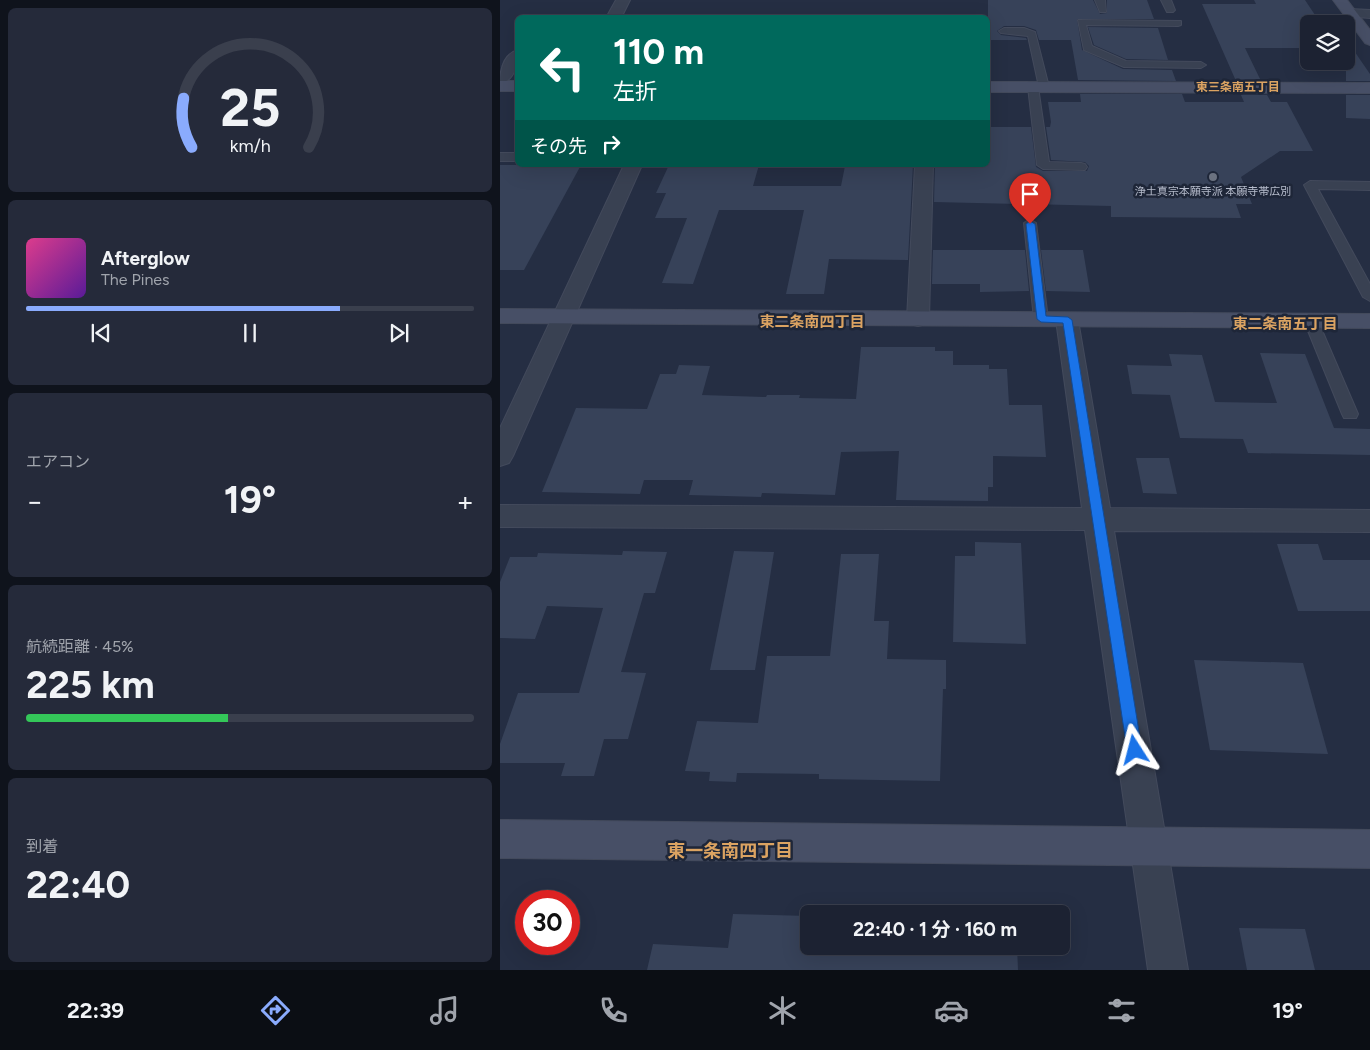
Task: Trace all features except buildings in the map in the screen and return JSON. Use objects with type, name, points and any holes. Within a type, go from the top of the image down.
[{"type":"street","points":[[615,15],[623,0]]},
{"type":"street","points":[[1340,0],[1370,40]]},
{"type":"street","points":[[1350,14],[1370,14]]},
{"type":"street","points":[[500,78],[515,59]]},
{"type":"street","points":[[990,87],[1038,87],[1159,76],[1370,88]]},
{"type":"street","points":[[500,86],[515,86]]},
{"type":"street","points":[[500,456],[632,167]]},
{"type":"street","points":[[918,319],[924,167]]},
{"type":"street","points":[[500,316],[1370,321]]},
{"type":"street","points":[[1054,320],[1100,519],[1168,970]]},
{"type":"street","points":[[500,516],[1370,521]]},
{"type":"street","points":[[500,839],[1370,849]]},
{"type":"lane","points":[[1100,0],[1103,10]]},
{"type":"lane","points":[[1166,0],[1170,10]]},
{"type":"lane","points":[[1178,23],[1081,22],[1087,48],[1124,64],[1159,76],[1201,65]]},
{"type":"lane","points":[[1004,31],[1024,31],[1032,34],[1038,87],[1043,165],[1081,167]]},
{"type":"lane","points":[[500,157],[515,157]]},
{"type":"lane","points":[[1370,186],[1310,186],[1370,298]]},
{"type":"lane","points":[[1030,224],[1054,320]]},
{"type":"lane","points":[[1311,321],[1350,414]]},
{"type":"place","name":"浄土真宗本願寺派 本願寺帯広別","points":[[1213,177]]},
{"type":"district","name":"東三条南五丁目","points":[[1238,87]]},
{"type":"district","name":"東二条南四丁目","points":[[812,322]]},
{"type":"district","name":"東二条南五丁目","points":[[1285,324]]},
{"type":"district","name":"東一条南四丁目","points":[[730,851]]},
{"type":"route","points":[[1030,224],[1041,319],[1068,320],[1135,750]]}]
